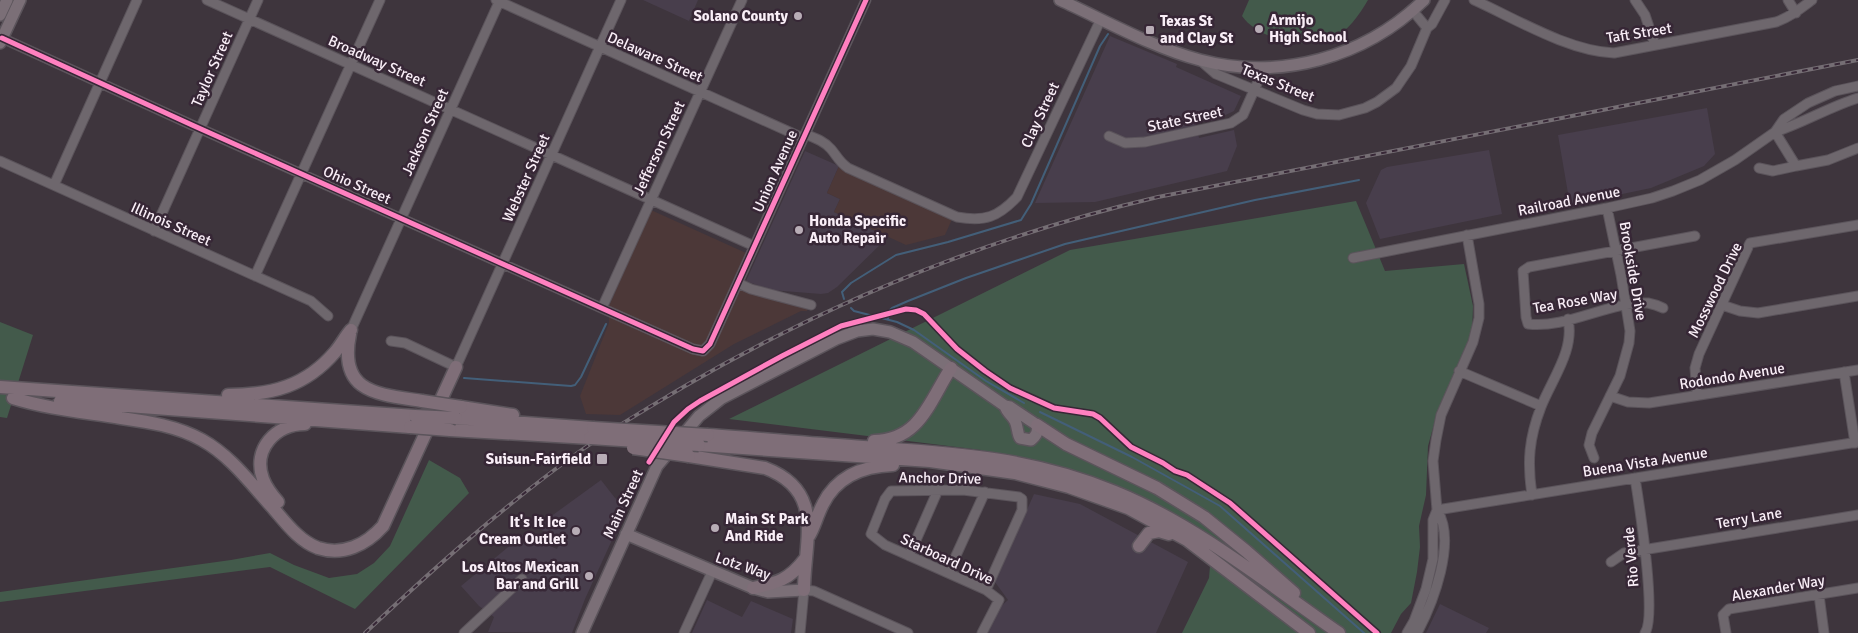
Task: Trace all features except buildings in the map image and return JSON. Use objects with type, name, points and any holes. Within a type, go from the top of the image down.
[{"type":"highway","points":[[98,393],[124,390],[219,395],[264,394],[291,385],[314,372],[336,350],[351,330]]},
{"type":"highway","points":[[351,330],[346,353],[348,363],[357,381],[376,393],[422,401],[455,418],[547,436],[591,433],[708,435],[830,443],[986,456],[1056,471],[1091,482],[1143,504],[1168,518],[1202,538],[1339,633]]},
{"type":"highway","points":[[6,397],[37,405],[155,423],[186,432],[210,445],[229,460],[290,528],[309,544],[330,550],[352,549],[377,533],[389,516],[456,367]]},
{"type":"highway","points":[[830,443],[882,441],[902,436],[919,421],[951,368]]},
{"type":"highway","points":[[0,387],[98,393],[412,421]]},
{"type":"highway","points":[[6,397],[310,418],[338,422]]},
{"type":"highway","points":[[358,545],[331,545],[313,539],[295,524],[268,490],[262,478],[261,454],[266,443],[274,434],[285,427],[297,424],[338,422],[412,421],[455,418],[558,423],[591,433],[699,445],[930,461],[988,468],[1043,479],[1128,508],[1153,520],[1187,540],[1309,633]]},
{"type":"highway","points":[[1037,425],[1066,444],[1157,488],[1204,518],[1260,562],[1306,603],[1324,623]]},
{"type":"highway","points":[[591,433],[612,444],[765,468],[785,478],[798,490],[806,505],[808,515],[804,590]]},
{"type":"highway","points":[[808,538],[815,527],[823,503],[830,493],[845,478],[856,471],[878,466],[950,464]]},
{"type":"highway","points":[[1116,504],[1140,524],[1143,533],[1139,546],[1146,535],[1154,531],[1187,540]]},
{"type":"highway","points":[[752,588],[782,581],[793,573],[805,559]]},
{"type":"main road","name":"Texas Street","points":[[1060,0],[1176,52],[1200,60],[1264,68],[1285,67],[1318,61],[1350,50],[1384,32],[1413,11],[1424,0]]},
{"type":"main road","points":[[0,15],[11,2]]},
{"type":"main road","points":[[1,41],[11,2]]},
{"type":"main road","name":"Main Street","points":[[582,633],[657,466],[699,416],[722,398],[815,349],[852,332],[881,330],[913,342],[1005,406],[1010,407],[1037,425],[1036,436],[1031,440],[1020,438],[1017,434],[1017,424],[1006,411],[1005,406]]},
{"type":"main road","name":"Lotz Way","points":[[626,534],[752,588],[768,592],[804,590]]},
{"type":"street","points":[[54,185],[137,0]]},
{"type":"street","name":"Broadway Street","points":[[207,0],[754,246]]},
{"type":"street","name":"Taylor Street","points":[[154,231],[258,0]]},
{"type":"street","points":[[255,276],[380,0]]},
{"type":"street","name":"Delaware Street","points":[[499,0],[700,92],[804,136],[822,141],[829,146],[841,164],[957,217],[974,220],[995,216]]},
{"type":"street","name":"Jackson Street","points":[[351,330],[499,0]]},
{"type":"street","name":"Webster Street","points":[[456,367],[621,0]]},
{"type":"street","name":"Jefferson Street","points":[[602,308],[742,0]]},
{"type":"street","name":"Union Avenue","points":[[702,351],[710,344],[866,0]]},
{"type":"street","name":"Texas Street","points":[[1200,60],[1216,74],[1317,114],[1346,113],[1365,108],[1390,94],[1405,76],[1427,28],[1432,24],[1445,0]]},
{"type":"street","name":"Taft Street","points":[[1474,0],[1583,49],[1614,53],[1776,22],[1796,13],[1812,0]]},
{"type":"street","points":[[1635,0],[1645,15],[1655,45]]},
{"type":"street","points":[[1788,0],[1796,13]]},
{"type":"street","points":[[1413,11],[1427,28]]},
{"type":"street","name":"Clay Street","points":[[995,216],[1017,197],[1101,19]]},
{"type":"street","name":"Ohio Street","points":[[1,41],[100,83],[693,349],[702,351]]},
{"type":"street","name":"State Street","points":[[1110,136],[1125,143],[1145,142],[1231,124],[1243,115],[1264,68]]},
{"type":"street","name":"Railroad Avenue","points":[[1353,258],[1652,198],[1700,180],[1735,160],[1774,132],[1784,119],[1808,103],[1836,91],[1858,86]]},
{"type":"street","name":"Railroad Avenue","points":[[1774,132],[1791,127],[1831,107],[1858,98]]},
{"type":"street","points":[[1774,132],[1796,166]]},
{"type":"street","points":[[1759,168],[1773,171],[1828,160],[1858,148]]},
{"type":"street","name":"Illinois Street","points":[[0,161],[311,301],[328,316]]},
{"type":"street","name":"Brookside Drive","points":[[1594,458],[1589,445],[1590,439],[1620,376],[1629,343],[1630,330],[1607,208]]},
{"type":"street","name":"Mosswood Drive","points":[[1697,394],[1695,368],[1699,354],[1750,243],[1858,225]]},
{"type":"street","points":[[1407,633],[1414,621],[1426,590],[1433,559],[1433,520],[1437,510],[1433,461],[1441,415],[1472,342],[1479,318],[1480,304],[1467,235]]},
{"type":"street","points":[[1616,252],[1695,236]]},
{"type":"street","name":"Tea Rose Way","points":[[1616,252],[1529,267],[1523,271],[1528,324],[1536,325],[1649,303],[1663,308]]},
{"type":"street","points":[[738,283],[751,289],[810,305]]},
{"type":"street","points":[[1722,305],[1740,311],[1758,313],[1858,296]]},
{"type":"street","points":[[1532,495],[1528,456],[1530,442],[1541,406],[1567,348],[1570,335],[1568,319]]},
{"type":"street","points":[[391,341],[405,343],[456,367]]},
{"type":"street","name":"Rodondo Avenue","points":[[1610,396],[1628,402],[1649,403],[1858,370]]},
{"type":"street","points":[[1459,371],[1541,406]]},
{"type":"street","points":[[1844,372],[1856,442]]},
{"type":"street","name":"Buena Vista Avenue","points":[[1437,510],[1856,442]]},
{"type":"street","name":"Rio Verde","points":[[1635,478],[1646,550],[1649,616],[1648,630],[1645,633]]},
{"type":"street","points":[[909,556],[938,490]]},
{"type":"street","name":"Anchor Drive","points":[[883,544],[873,537],[871,531],[885,498],[891,492],[938,490],[985,492],[1019,497],[1022,499],[1022,510],[986,590]]},
{"type":"street","points":[[948,573],[985,492]]},
{"type":"street","points":[[1417,633],[1438,586],[1444,550],[1443,519],[1437,510]]},
{"type":"street","name":"Terry Lane","points":[[1611,562],[1624,553],[1858,515]]},
{"type":"street","name":"Starboard Drive","points":[[883,544],[986,590],[999,600],[982,633]]},
{"type":"street","points":[[684,633],[712,572]]},
{"type":"street","points":[[470,631],[522,579]]},
{"type":"street","name":"Alexander Way","points":[[1726,633],[1723,615],[1729,609],[1858,588]]},
{"type":"street","points":[[800,633],[804,590]]},
{"type":"street","name":"Lotz Way","points":[[804,590],[814,591],[908,633]]},
{"type":"street","points":[[1426,590],[1425,606],[1429,608]]},
{"type":"street","points":[[1819,595],[1824,633]]},
{"type":"shaded area","points":[[643,0],[698,0],[689,21]]},
{"type":"shaded area","points":[[1110,36],[1177,64],[1176,67],[1241,96],[1234,111],[1215,120],[1196,123],[1199,138],[1234,130],[1237,146],[1227,171],[1095,202],[1035,203]]},
{"type":"shaded area","points":[[1707,108],[1715,154],[1704,166],[1651,188],[1570,205],[1558,135]]},
{"type":"shaded area","points":[[1489,150],[1502,214],[1380,239],[1366,203],[1381,170],[1387,167]]},
{"type":"shaded area","points":[[805,151],[839,166],[827,193],[840,199],[834,212],[888,237],[837,287],[828,293],[821,294],[771,290],[746,281]]},
{"type":"shaded area","points":[[839,166],[953,217],[945,235],[906,245],[834,212],[840,199],[827,193]]},
{"type":"shaded area","points":[[651,210],[746,253],[731,284],[752,291],[809,304],[807,311],[801,311],[734,344],[620,415],[586,414],[580,396],[609,323],[609,306]]},
{"type":"shaded area","points":[[601,480],[615,498],[628,505],[585,599],[572,633],[488,632],[494,617],[479,606],[461,586],[524,534],[557,549],[561,539],[541,530],[538,526]]},
{"type":"shaded area","points":[[1034,494],[1080,504],[1188,562],[1156,633],[988,633],[998,609],[1008,600],[995,582]]},
{"type":"shaded area","points":[[707,600],[742,617],[751,601],[793,619],[791,633],[692,633]]},
{"type":"shaded area","points":[[1440,604],[1489,628],[1486,633],[1426,633]]},
{"type":"green space","points":[[1249,0],[1368,0],[1348,28],[1337,36],[1320,42],[1296,43],[1270,36],[1249,24],[1242,16]]},
{"type":"green space","points":[[1356,201],[1385,271],[1464,264],[1473,306],[1472,336],[1436,417],[1428,446],[1426,495],[1419,526],[1420,547],[1411,603],[1401,614],[1391,633],[1182,633],[1209,578],[1212,542],[981,450],[729,419],[1070,250]]},
{"type":"green space","points":[[0,322],[33,335],[7,418],[0,417]]},
{"type":"green space","points":[[429,460],[460,478],[469,493],[355,609],[270,567],[0,602],[0,592],[270,553],[294,565],[329,578],[357,574],[374,563],[390,546]]},
{"type":"waterway","points":[[844,299],[842,292],[851,283],[896,255],[948,242],[1021,220],[1031,204],[1100,46],[1108,34]]},
{"type":"waterway","points":[[888,319],[889,311],[892,308],[908,301],[966,278],[1065,244],[1255,200],[1359,180]]},
{"type":"waterway","points":[[851,308],[854,311],[897,322],[914,330],[986,381],[1024,403]]},
{"type":"waterway","points":[[464,378],[575,385],[581,377],[606,324]]},
{"type":"waterway","points":[[1040,412],[1132,457],[1220,506],[1364,633]]},
{"type":"railway","points":[[365,633],[441,563],[521,496],[576,454],[630,419],[685,386],[798,326],[856,299],[974,251],[1096,213],[1158,197],[1858,60]]},
{"type":"cycle path","points":[[2,38],[693,349],[703,351],[710,344],[866,0]]},
{"type":"cycle path","points":[[649,462],[674,422],[700,401],[841,326],[906,309],[916,310],[924,314],[957,349],[1010,388],[1054,408],[1093,414],[1100,418],[1131,447],[1175,471],[1187,475],[1230,503],[1377,633]]},
{"type":"place","name":"Solano County","points":[[798,16]]},
{"type":"place","name":"Armijo High School","points":[[1259,29]]},
{"type":"place","name":"Texas St and Clay St","points":[[1150,30]]},
{"type":"place","name":"Honda Specific Auto Repair","points":[[799,230]]},
{"type":"place","name":"Suisun-Fairfield","points":[[602,459]]},
{"type":"place","name":"Main St Park And Ride","points":[[715,528]]},
{"type":"place","name":"It's It Ice Cream Outlet","points":[[576,531]]},
{"type":"place","name":"Los Altos Mexican Bar and Grill","points":[[589,576]]}]
